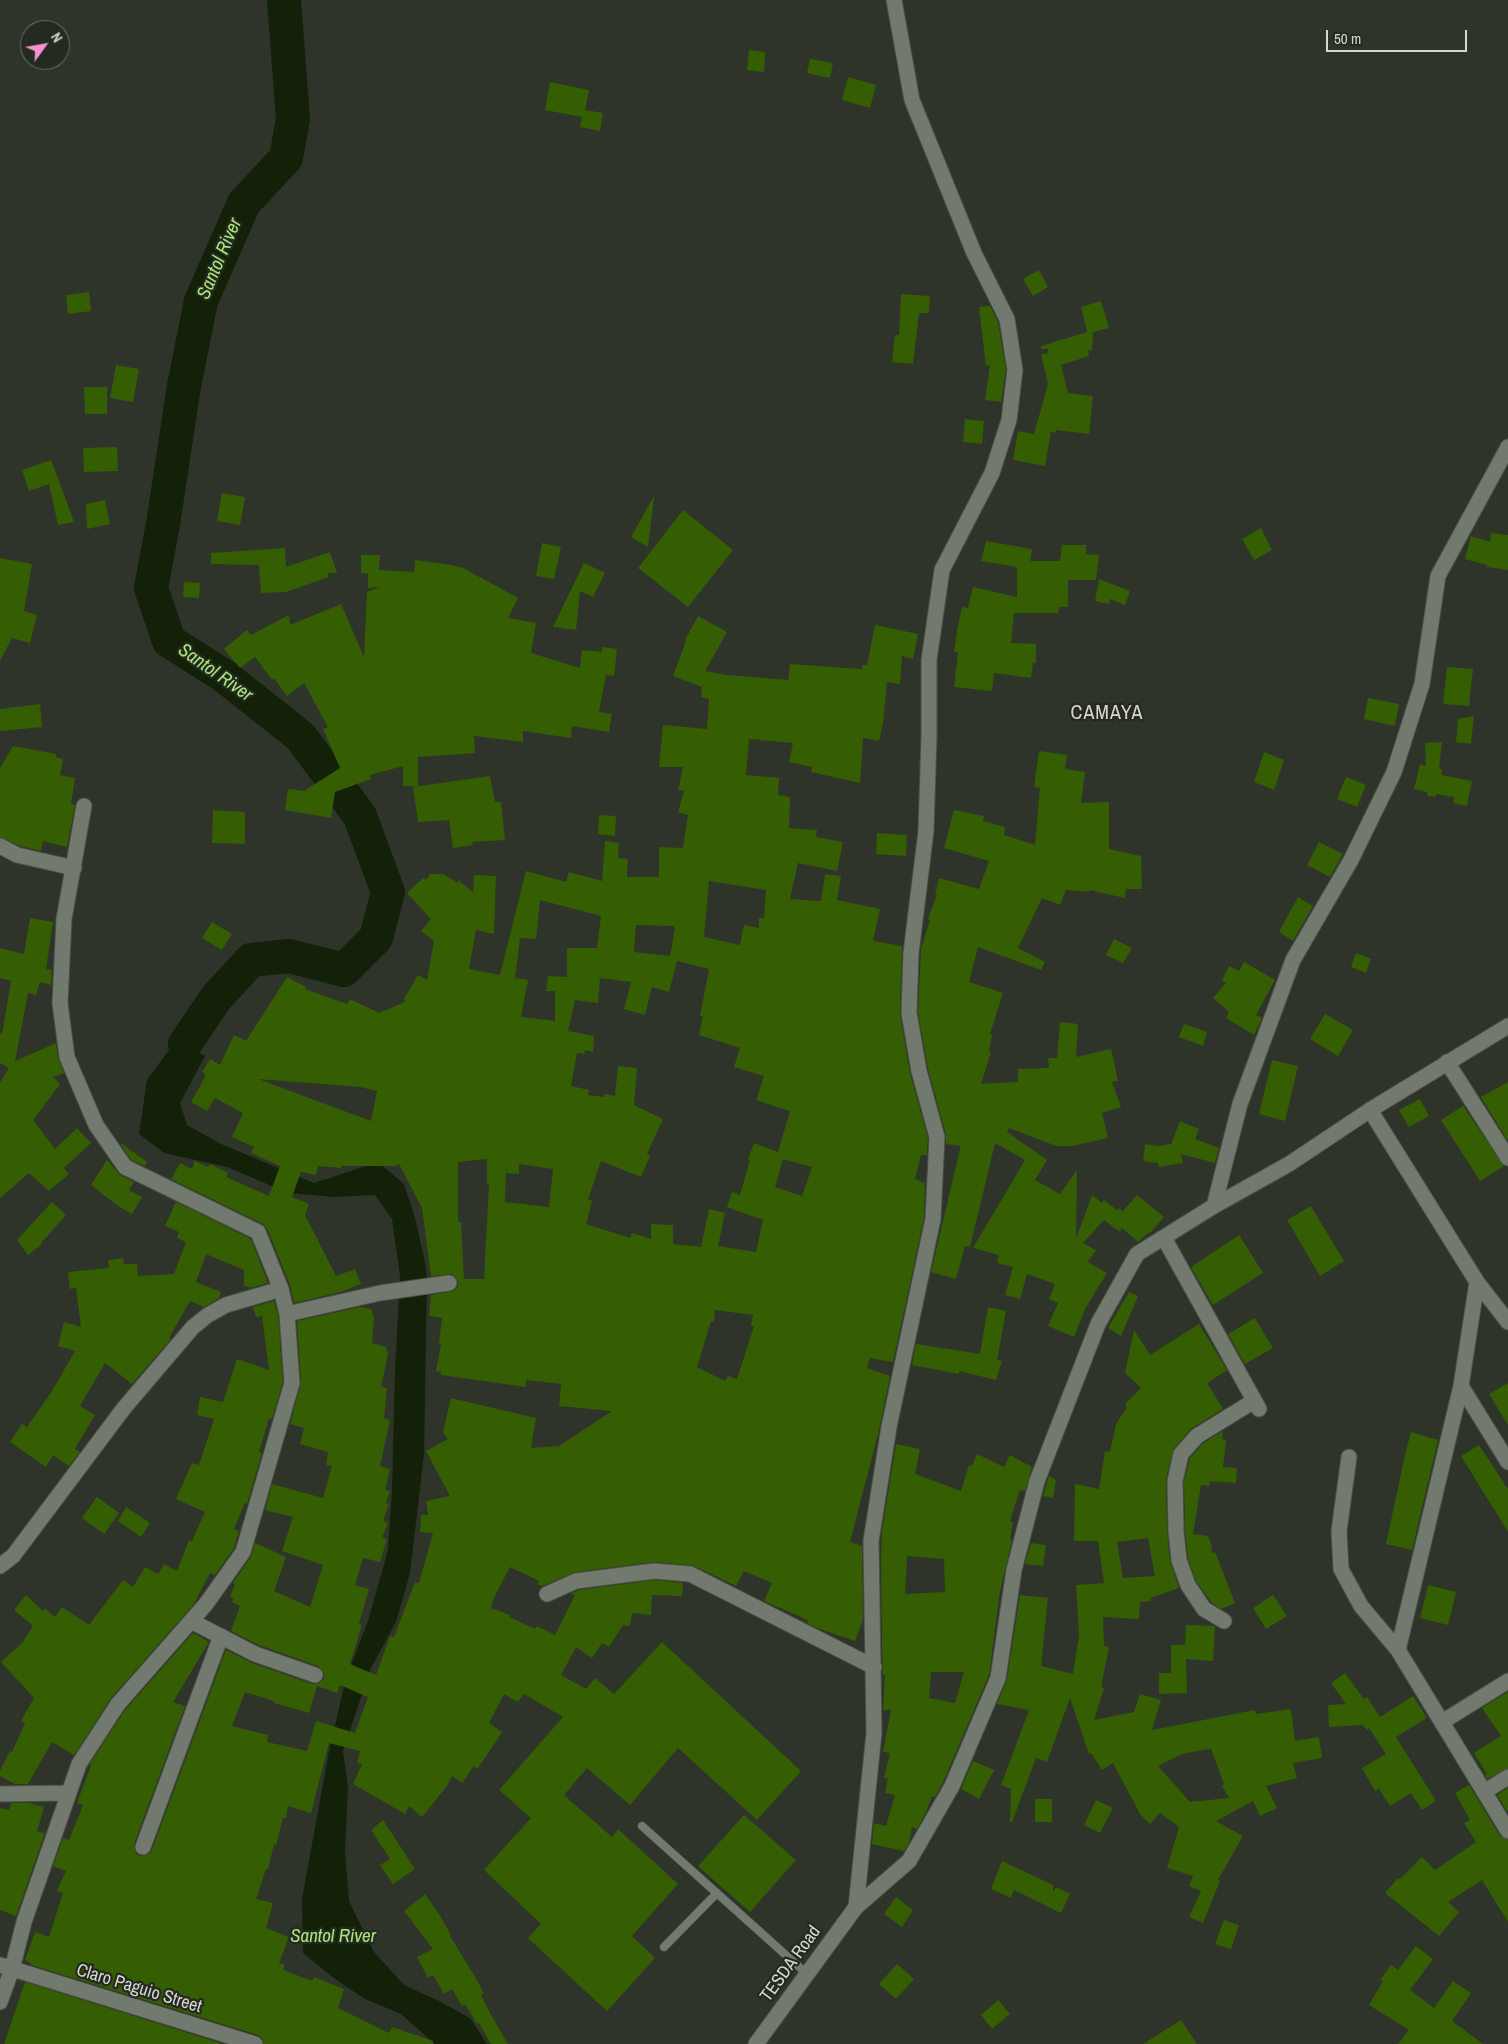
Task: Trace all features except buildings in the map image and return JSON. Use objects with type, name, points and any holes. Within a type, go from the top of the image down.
[{"type":"street","points":[[856,1907],[874,1732],[871,1541],[890,1427],[933,1220],[937,1137],[919,1071],[909,1013],[911,954],[926,831],[929,660],[942,570],[992,474],[1009,420],[1015,370],[1007,319],[974,253],[912,100],[894,0]]},
{"type":"street","points":[[1214,1206],[1240,1104],[1293,960],[1351,860],[1394,772],[1422,684],[1438,576],[1508,446]]},
{"type":"street","points":[[0,2002],[6,1967],[24,1922],[79,1764],[118,1704],[206,1604],[243,1552],[292,1383],[287,1314],[281,1289],[258,1232],[125,1167],[96,1125],[67,1057],[60,1003],[64,919],[84,806]]},
{"type":"street","points":[[0,846],[16,855],[74,868]]},
{"type":"street","name":"TESDA Road","points":[[756,2044],[856,1907],[909,1861],[952,1786],[998,1678],[1014,1570],[1037,1481],[1098,1324],[1137,1254],[1214,1206],[1289,1164],[1370,1110],[1508,1026]]},
{"type":"street","points":[[1447,1062],[1508,1158]]},
{"type":"street","points":[[1370,1110],[1477,1282],[1508,1322]]},
{"type":"street","points":[[1164,1238],[1256,1405],[1197,1436],[1181,1454],[1176,1481],[1176,1531],[1179,1560],[1188,1585],[1204,1609],[1224,1621]]},
{"type":"street","points":[[1398,1650],[1461,1386],[1477,1282]]},
{"type":"street","points":[[287,1314],[380,1292],[442,1284]]},
{"type":"street","points":[[0,1566],[13,1556],[124,1408],[193,1327],[226,1304],[281,1289]]},
{"type":"street","points":[[1461,1386],[1508,1462]]},
{"type":"street","points":[[1348,1457],[1339,1531],[1341,1569],[1361,1606],[1398,1650],[1508,1831]]},
{"type":"street","points":[[547,1594],[576,1581],[654,1571],[690,1574],[874,1667]]},
{"type":"street","points":[[191,1621],[255,1654],[315,1674]]},
{"type":"street","points":[[143,1847],[221,1636]]},
{"type":"street","points":[[1442,1722],[1508,1681]]},
{"type":"street","points":[[1484,1792],[1508,1777]]},
{"type":"street","points":[[0,1794],[69,1793]]},
{"type":"street","name":"Claro Paguio Street","points":[[6,1967],[255,2044]]},
{"type":"lane","points":[[642,1826],[807,1974]]},
{"type":"lane","points":[[664,1946],[717,1893]]},
{"type":"water","name":"Santol River","points":[[177,1039],[205,1056],[180,1103],[187,1125],[221,1144],[314,1183],[378,1162],[404,1184],[415,1218],[427,1278],[424,1454],[410,1573],[396,1622],[371,1668],[343,1751],[348,1787],[345,1851],[349,1901],[374,1952],[404,1985],[470,2018],[487,2044],[435,2044],[401,2014],[365,1999],[335,1979],[303,1953],[302,1899],[329,1751],[346,1678],[368,1621],[388,1550],[400,1276],[392,1219],[375,1195],[333,1197],[288,1193],[227,1167],[164,1153],[139,1134],[147,1080]]},
{"type":"waterway","name":"Santol River","points":[[185,1044],[216,998],[251,960],[289,956],[344,970],[376,938],[388,892],[360,816],[300,736],[224,676],[169,641],[151,588],[163,524],[184,386],[201,301],[244,203],[286,158],[293,119],[284,0]]},
{"type":"district","name":"CAMAYA","points":[[1107,714]]}]
